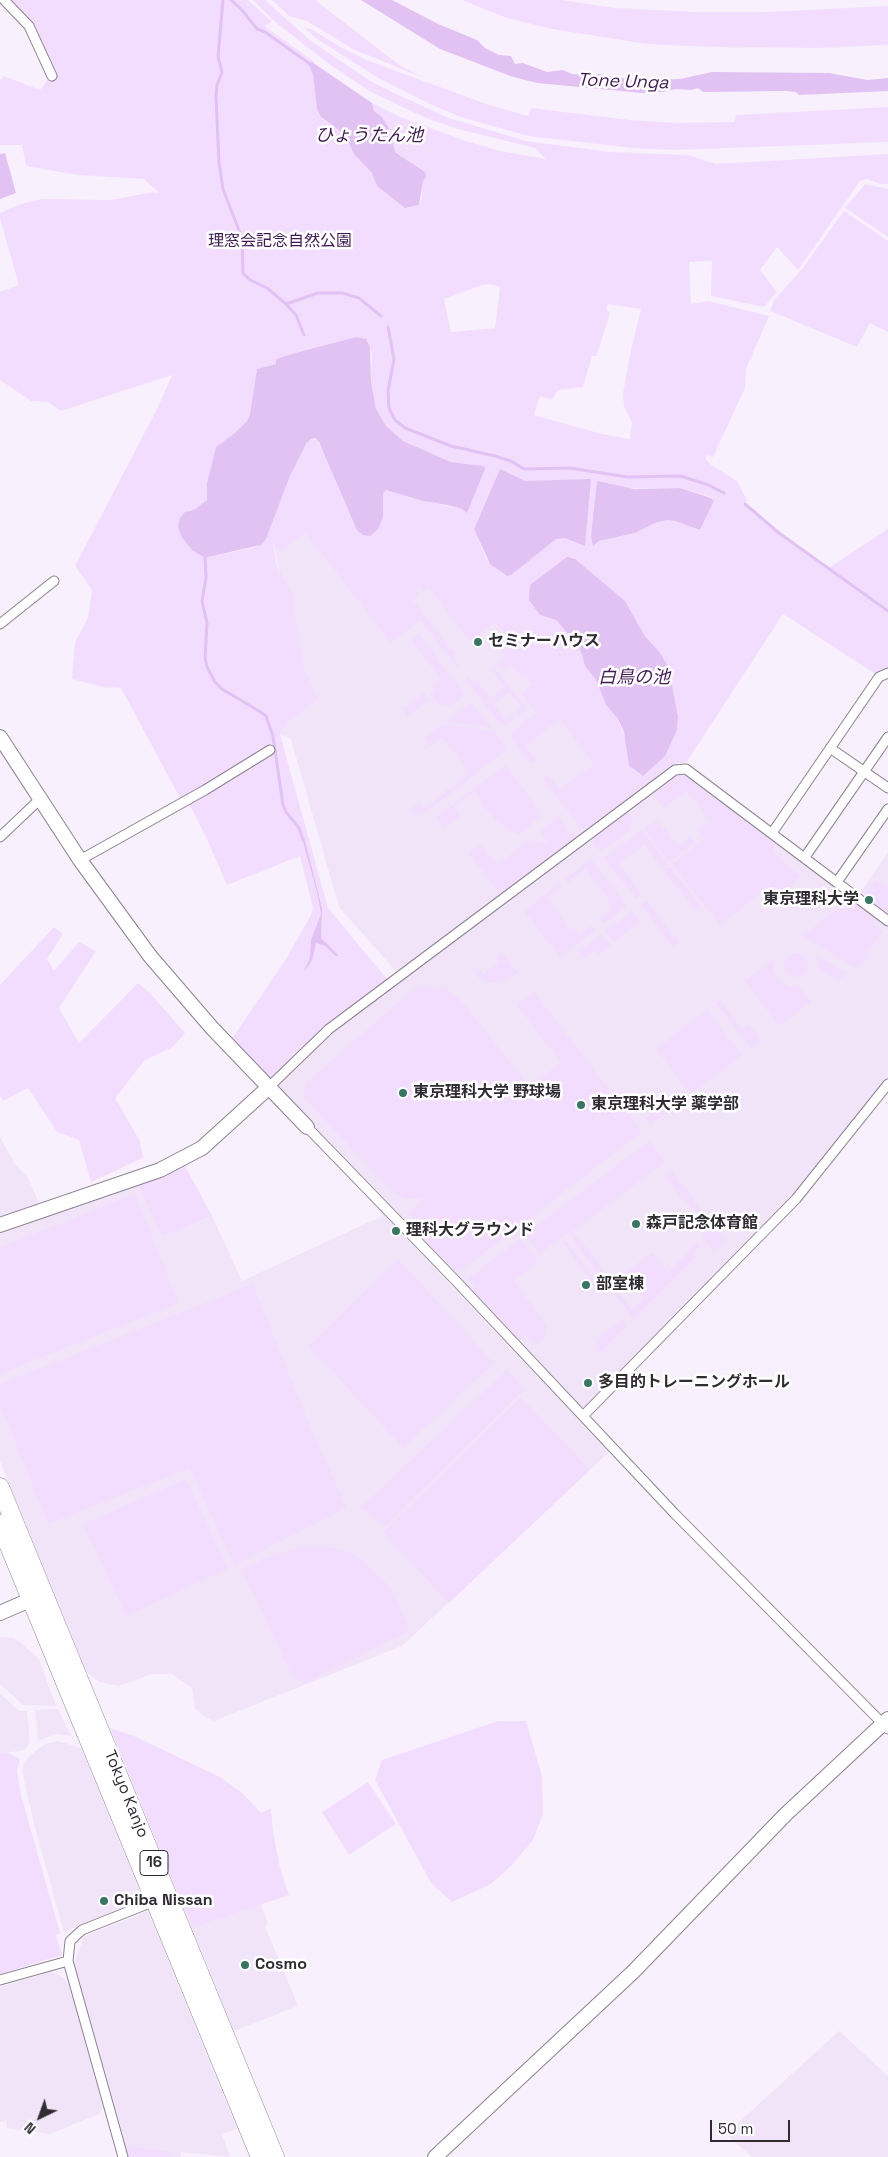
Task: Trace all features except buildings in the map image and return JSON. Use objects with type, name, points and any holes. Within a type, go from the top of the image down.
[{"type":"highway","name":"Tokyo Kanjo","points":[[0,1487],[38,1597],[155,1901],[260,2157]]},
{"type":"highway","name":"Tokyo Kanjo","points":[[0,1524],[38,1597],[275,2157]]},
{"type":"street","points":[[4,0],[29,26],[39,43],[52,76]]},
{"type":"street","points":[[0,624],[54,581]]},
{"type":"street","points":[[772,833],[879,677],[888,673]]},
{"type":"street","points":[[0,737],[39,800],[80,860],[150,956],[212,1028],[675,1514],[886,1724],[786,1814],[633,1972],[435,2157]]},
{"type":"street","points":[[805,857],[888,737]]},
{"type":"street","points":[[830,748],[888,788]]},
{"type":"street","points":[[80,860],[196,795],[270,750]]},
{"type":"street","points":[[0,1225],[160,1170],[202,1148],[329,1029],[675,770],[686,769],[888,921]]},
{"type":"street","points":[[0,837],[39,800]]},
{"type":"street","points":[[837,882],[888,809]]},
{"type":"street","points":[[583,1416],[796,1199],[888,1084]]},
{"type":"street","points":[[0,1613],[38,1597]]},
{"type":"street","points":[[123,2157],[68,1961],[70,1941],[82,1930],[155,1901]]},
{"type":"street","points":[[0,1980],[68,1961]]},
{"type":"shaded area","points":[[290,476],[433,523],[632,796],[400,970],[394,969],[339,907],[291,739],[280,734],[292,719],[318,700],[302,680],[272,538]]},
{"type":"shaded area","name":"東京理科大学 薬学部","points":[[684,774],[888,927],[888,1081],[814,1175],[589,1407],[582,1407],[451,1267],[279,1090],[279,1085],[330,1036],[356,1015],[679,775]]},
{"type":"shaded area","points":[[888,852],[888,914],[860,893]]},
{"type":"shaded area","points":[[0,1137],[15,1164],[28,1178],[41,1207],[0,1221]]},
{"type":"shaded area","points":[[137,1183],[162,1237],[212,1216],[242,1281],[384,1215],[609,1452],[402,1646],[214,1721],[202,1715],[195,1708],[192,1688],[172,1674],[152,1674],[119,1686],[99,1682],[86,1671],[0,1461],[0,1234]]},
{"type":"shaded area","points":[[0,1637],[13,1638],[39,1659],[56,1706],[23,1705],[0,1684]]},
{"type":"shaded area","points":[[0,1693],[19,1711],[27,1711],[30,1741],[26,1749],[0,1753]]},
{"type":"shaded area","points":[[58,1709],[71,1736],[55,1734],[38,1741],[35,1710]]},
{"type":"shaded area","points":[[58,1741],[81,1748],[143,1899],[64,1932],[35,1828],[22,1771],[24,1762],[32,1754],[45,1744]]},
{"type":"shaded area","points":[[261,1904],[268,1924],[265,1926],[298,2006],[234,2031],[192,1928]]},
{"type":"shaded area","points":[[148,1911],[237,2129],[222,2134],[230,2157],[180,2152],[181,2157],[171,2157],[169,2151],[123,2145],[74,1963],[84,1937]]},
{"type":"shaded area","points":[[51,1972],[63,1977],[70,1987],[103,2108],[99,2114],[50,2134],[7,2128],[6,2120],[0,2122],[0,1987]]},
{"type":"shaded area","points":[[839,2031],[888,2076],[888,2157],[752,2157],[726,2134]]},
{"type":"green space","name":"理窓会記念自然公園","points":[[6,0],[248,0],[272,22],[264,26],[315,62],[309,65],[313,75],[317,109],[322,119],[345,135],[354,154],[370,170],[385,192],[416,206],[421,202],[423,181],[411,162],[395,152],[389,128],[382,117],[374,111],[372,103],[400,117],[466,141],[500,151],[546,159],[535,148],[458,129],[426,118],[371,92],[329,64],[274,21],[253,0],[265,0],[311,41],[369,80],[392,92],[449,118],[526,141],[610,152],[688,155],[716,164],[888,154],[888,184],[880,184],[867,179],[860,181],[798,270],[777,247],[760,270],[777,292],[764,307],[711,296],[712,261],[689,262],[691,304],[708,301],[769,316],[746,369],[745,388],[713,457],[706,455],[706,459],[711,465],[737,481],[747,500],[744,504],[764,522],[789,542],[830,567],[888,529],[888,669],[877,675],[783,614],[686,763],[677,763],[589,828],[581,828],[543,779],[548,775],[560,790],[594,764],[560,719],[525,746],[537,761],[532,764],[510,737],[511,733],[536,713],[522,693],[533,684],[525,674],[521,676],[511,663],[503,669],[498,664],[505,659],[500,652],[511,643],[495,622],[471,642],[429,588],[423,592],[418,586],[415,588],[419,594],[413,600],[456,653],[452,657],[459,665],[456,667],[421,620],[391,643],[306,533],[281,550],[273,544],[277,567],[292,592],[303,665],[318,700],[292,719],[280,734],[328,908],[387,979],[320,1031],[270,1081],[231,1040],[286,959],[311,915],[313,908],[300,856],[227,885],[186,798],[181,800],[121,688],[103,687],[72,679],[75,642],[88,618],[92,590],[75,566],[157,409],[172,375],[61,411],[48,402],[31,401],[0,380],[0,292],[19,285],[0,219],[0,213],[21,204],[42,199],[111,200],[153,192],[159,193],[144,179],[78,175],[26,166],[22,145],[0,145],[0,80],[4,76],[40,90],[53,73],[46,54]],"holes":[[[489,284],[500,287],[495,328],[451,332],[444,299]],[[608,304],[641,309],[623,394],[624,407],[632,422],[630,439],[602,434],[534,415],[540,396],[552,400],[558,390],[583,387],[592,356],[596,356],[610,313],[606,309]],[[356,337],[366,340],[372,354],[371,382],[376,409],[385,426],[403,441],[451,462],[484,466],[462,509],[423,501],[386,490],[383,494],[378,529],[370,536],[317,440],[311,439],[306,444],[290,476],[266,539],[256,547],[208,557],[188,510],[195,509],[207,500],[207,483],[216,447],[235,434],[247,421],[250,414],[257,369],[276,364],[276,359]],[[500,470],[525,481],[565,537],[556,539],[546,545],[511,575],[504,575],[486,559],[474,528]],[[626,488],[680,488],[711,497],[714,501],[700,530],[667,520],[655,523],[635,533],[599,541]],[[625,601],[645,636],[666,661],[678,716],[677,730],[643,776],[633,770],[628,763],[627,743],[618,719],[606,705],[596,680],[585,666],[577,644],[556,620]]]},
{"type":"green space","points":[[272,0],[315,0],[398,64],[426,79],[353,49],[307,21],[289,16]]},
{"type":"green space","points":[[462,0],[562,0],[615,8],[695,12],[765,12],[888,6],[888,45],[817,48],[647,44],[552,29],[507,18]]},
{"type":"green space","points":[[304,28],[311,29],[344,49],[369,61],[489,105],[528,116],[531,108],[630,120],[678,123],[734,122],[736,115],[888,107],[888,142],[674,150],[633,148],[528,136],[461,117],[434,106],[380,79],[317,39]]},
{"type":"green space","points":[[865,184],[888,189],[888,237],[845,208]]},
{"type":"green space","points":[[844,211],[888,241],[888,332],[870,323],[857,347],[770,311],[774,300],[802,269]]},
{"type":"green space","points":[[419,634],[465,695],[451,706],[438,704],[430,693],[435,690],[432,686],[441,679],[411,640]]},
{"type":"green space","points":[[494,667],[525,707],[525,711],[518,716],[515,713],[522,707],[509,692],[494,704],[506,720],[512,715],[515,718],[505,726],[501,725],[465,678],[467,676],[474,684],[477,681],[490,698],[505,687],[491,669]]},
{"type":"green space","points":[[424,693],[429,700],[408,716],[402,709]]},
{"type":"green space","points":[[471,702],[492,728],[446,722]]},
{"type":"green space","points":[[443,724],[494,731],[506,747],[505,751],[425,813],[414,813],[411,809],[419,802],[425,809],[445,793],[444,791],[448,788],[450,790],[470,773],[442,737],[425,749],[424,747],[429,744],[425,738]]},
{"type":"green space","points":[[505,765],[537,806],[541,817],[518,835],[496,821],[485,808],[475,790],[453,807],[460,817],[446,828],[442,828],[437,817]]},
{"type":"green space","points":[[684,774],[776,843],[774,853],[800,876],[773,905],[761,893],[720,925],[673,866],[673,863],[704,840],[698,831],[710,822],[687,791],[664,808],[653,794],[679,775]]},
{"type":"green space","points":[[628,813],[634,821],[630,825],[629,831],[600,852],[594,843],[596,836]]},
{"type":"green space","points":[[559,817],[575,838],[505,891],[498,891],[468,853],[481,844],[497,865],[529,840],[548,843],[540,831]]},
{"type":"green space","points":[[657,819],[678,846],[690,837],[695,843],[671,861],[668,860],[644,829]]},
{"type":"green space","points":[[642,830],[667,862],[662,868],[644,845],[619,864],[642,895],[636,899],[604,858]]},
{"type":"green space","points":[[591,859],[627,906],[603,924],[600,919],[613,909],[607,901],[609,899],[585,869],[570,880],[572,883],[570,884],[565,879]]},
{"type":"green space","points":[[668,867],[671,868],[701,907],[696,911],[663,870]]},
{"type":"green space","points":[[875,881],[888,887],[888,914],[865,896]]},
{"type":"green space","points":[[560,883],[565,889],[561,887],[547,898],[570,929],[572,927],[579,935],[592,925],[596,930],[560,957],[524,911]]},
{"type":"green space","points":[[851,899],[878,919],[874,925],[883,932],[869,949],[864,948],[869,957],[855,968],[802,936]]},
{"type":"green space","points":[[646,900],[679,942],[673,947],[640,904]]},
{"type":"green space","points":[[632,911],[640,922],[613,942],[605,931]]},
{"type":"green space","points":[[54,927],[63,934],[47,959],[54,971],[79,942],[96,951],[59,1008],[79,1043],[138,983],[150,993],[185,1033],[173,1047],[145,1060],[115,1098],[140,1141],[143,1158],[91,1182],[79,1140],[57,1132],[28,1088],[3,1101],[0,1096],[0,985]]},
{"type":"green space","points":[[601,934],[611,945],[598,955],[594,951],[583,959],[578,952]]},
{"type":"green space","points":[[502,951],[518,973],[507,980],[494,983],[477,977],[474,973],[480,969],[484,974],[499,962],[496,957]]},
{"type":"green space","points":[[796,953],[804,957],[808,965],[804,973],[796,977],[788,973],[784,965],[788,957]]},
{"type":"green space","points":[[814,954],[847,973],[838,981],[818,968],[818,961]]},
{"type":"green space","points":[[775,958],[774,971],[777,978],[788,986],[799,987],[811,1002],[779,1026],[745,981]]},
{"type":"green space","points":[[417,986],[436,989],[444,987],[461,1000],[529,1086],[561,1063],[517,1005],[534,992],[642,1132],[462,1270],[454,1270],[409,1225],[415,1219],[409,1213],[427,1196],[418,1199],[408,1199],[395,1194],[304,1098],[305,1084]]},
{"type":"green space","points":[[720,1000],[742,1029],[749,1024],[762,1039],[751,1048],[716,1003]]},
{"type":"green space","points":[[707,1010],[742,1055],[690,1094],[656,1049]]},
{"type":"green space","points":[[676,1094],[682,1101],[650,1125],[645,1118]]},
{"type":"green space","points":[[649,1141],[665,1162],[572,1232],[590,1251],[609,1280],[606,1283],[573,1240],[575,1238],[570,1231],[540,1254],[525,1235]]},
{"type":"green space","points":[[184,1164],[212,1216],[162,1237],[137,1183]]},
{"type":"green space","points":[[672,1171],[703,1211],[698,1214],[681,1198],[666,1175]]},
{"type":"green space","points":[[135,1194],[179,1303],[0,1374],[0,1247]]},
{"type":"green space","points":[[704,1213],[726,1240],[714,1252],[702,1237],[705,1234],[694,1220]]},
{"type":"green space","points":[[520,1239],[538,1262],[514,1281],[548,1327],[544,1330],[547,1335],[537,1345],[526,1336],[520,1341],[472,1290],[475,1287],[469,1278]]},
{"type":"green space","points":[[565,1240],[601,1287],[598,1289],[563,1243]]},
{"type":"green space","points":[[697,1242],[700,1246],[694,1252],[697,1256],[634,1319],[609,1287],[612,1285],[632,1310],[643,1298],[624,1274],[652,1252],[668,1272]]},
{"type":"green space","points":[[398,1259],[494,1363],[403,1448],[309,1346]]},
{"type":"green space","points":[[253,1284],[308,1421],[347,1508],[234,1565],[190,1468],[48,1524],[0,1404],[0,1384]]},
{"type":"green space","points":[[602,1294],[627,1326],[599,1354],[595,1340],[622,1320]]},
{"type":"green space","points":[[507,1370],[525,1389],[385,1527],[361,1507]]},
{"type":"green space","points":[[521,1397],[590,1470],[449,1603],[383,1532]]},
{"type":"green space","points":[[186,1479],[228,1569],[126,1616],[83,1524]]},
{"type":"green space","points":[[304,1546],[336,1548],[351,1553],[364,1562],[386,1583],[398,1601],[409,1631],[304,1683],[292,1676],[242,1570],[268,1557]]},
{"type":"green space","points":[[498,1721],[526,1721],[542,1776],[543,1814],[533,1840],[512,1865],[491,1884],[452,1902],[431,1883],[375,1780],[382,1760]]},
{"type":"green space","points":[[110,1728],[134,1736],[220,1777],[242,1793],[261,1813],[271,1808],[273,1832],[280,1868],[289,1895],[192,1928]]},
{"type":"green space","points":[[6,1752],[20,1759],[17,1771],[21,1795],[60,1933],[56,1935],[62,1955],[0,1974],[0,1753]]},
{"type":"green space","points":[[368,1782],[396,1824],[349,1855],[322,1812]]},
{"type":"green space","points":[[123,2145],[170,2151],[171,2157],[127,2157]]},
{"type":"water","name":"Tone Unga","points":[[361,0],[392,0],[438,24],[477,40],[485,48],[499,55],[511,56],[515,64],[523,63],[547,72],[563,70],[572,74],[599,74],[634,80],[645,77],[658,80],[680,79],[712,72],[829,73],[867,80],[888,78],[888,91],[799,95],[796,92],[785,91],[703,92],[698,88],[642,93],[537,83],[513,77],[440,49]]},
{"type":"water","name":"ひょうたん池","points":[[312,62],[372,103],[374,111],[382,117],[389,128],[395,152],[425,172],[426,177],[423,181],[419,205],[405,208],[377,186],[372,173],[354,154],[345,135],[321,117],[317,109],[313,75],[309,65]]},
{"type":"water","points":[[5,153],[16,193],[0,199],[0,154]]},
{"type":"water","points":[[356,337],[366,339],[370,347],[371,382],[376,409],[386,426],[403,441],[451,462],[484,466],[485,469],[467,513],[462,509],[423,501],[386,490],[383,494],[383,517],[378,529],[370,536],[363,535],[357,530],[319,442],[315,438],[306,444],[290,476],[266,539],[261,545],[208,557],[192,550],[181,536],[178,526],[180,518],[185,512],[195,509],[207,500],[207,483],[216,447],[247,421],[250,414],[257,369],[276,364],[276,359]]},
{"type":"water","points":[[500,469],[525,481],[591,479],[585,546],[565,538],[556,539],[511,575],[507,576],[490,564],[474,529]]},
{"type":"water","points":[[597,481],[634,489],[680,488],[711,498],[714,501],[700,530],[667,520],[655,523],[635,533],[599,541],[593,546],[591,536]]},
{"type":"water","name":"白鳥の池","points":[[567,557],[575,559],[625,601],[645,636],[661,654],[668,666],[678,716],[677,730],[665,756],[643,776],[629,766],[624,732],[618,719],[606,705],[596,680],[585,666],[577,644],[556,620],[540,615],[529,600],[530,585]]},
{"type":"water","points":[[304,837],[322,908],[321,938],[339,956],[336,956],[325,946],[316,943],[312,960],[303,973],[310,958],[311,940],[321,914],[302,838]]},
{"type":"waterway","points":[[223,0],[218,57],[222,72],[217,85],[216,96],[219,163],[223,189],[242,238],[243,273],[250,280],[267,288],[286,304],[318,293],[342,293],[359,298],[381,316]]},
{"type":"waterway","points":[[231,0],[242,10],[257,29],[265,32],[310,64]]},
{"type":"waterway","points":[[286,304],[296,315],[304,335]]},
{"type":"waterway","points":[[388,327],[394,359],[388,391],[389,408],[395,420],[405,428],[451,446],[511,461],[524,469],[570,468],[627,477],[680,476],[706,484],[724,493]]},
{"type":"waterway","points":[[745,504],[779,533],[888,611]]},
{"type":"waterway","points":[[205,557],[206,578],[202,601],[207,623],[205,658],[207,667],[215,682],[222,689],[266,716],[273,736],[283,805],[286,812],[299,828],[303,840]]},
{"type":"place","name":"セミナーハウス","points":[[478,642]]},
{"type":"place","name":"東京理科大学","points":[[869,900]]},
{"type":"place","name":"東京理科大学 野球場","points":[[403,1093]]},
{"type":"place","name":"東京理科大学 薬学部","points":[[581,1105]]},
{"type":"place","name":"森戸記念体育館","points":[[636,1224]]},
{"type":"place","name":"理科大グラウンド","points":[[396,1231]]},
{"type":"place","name":"部室棟","points":[[586,1285]]},
{"type":"place","name":"多目的トレーニングホール","points":[[588,1383]]},
{"type":"place","name":"Chiba Nissan","points":[[104,1901]]},
{"type":"place","name":"Cosmo","points":[[245,1965]]}]
